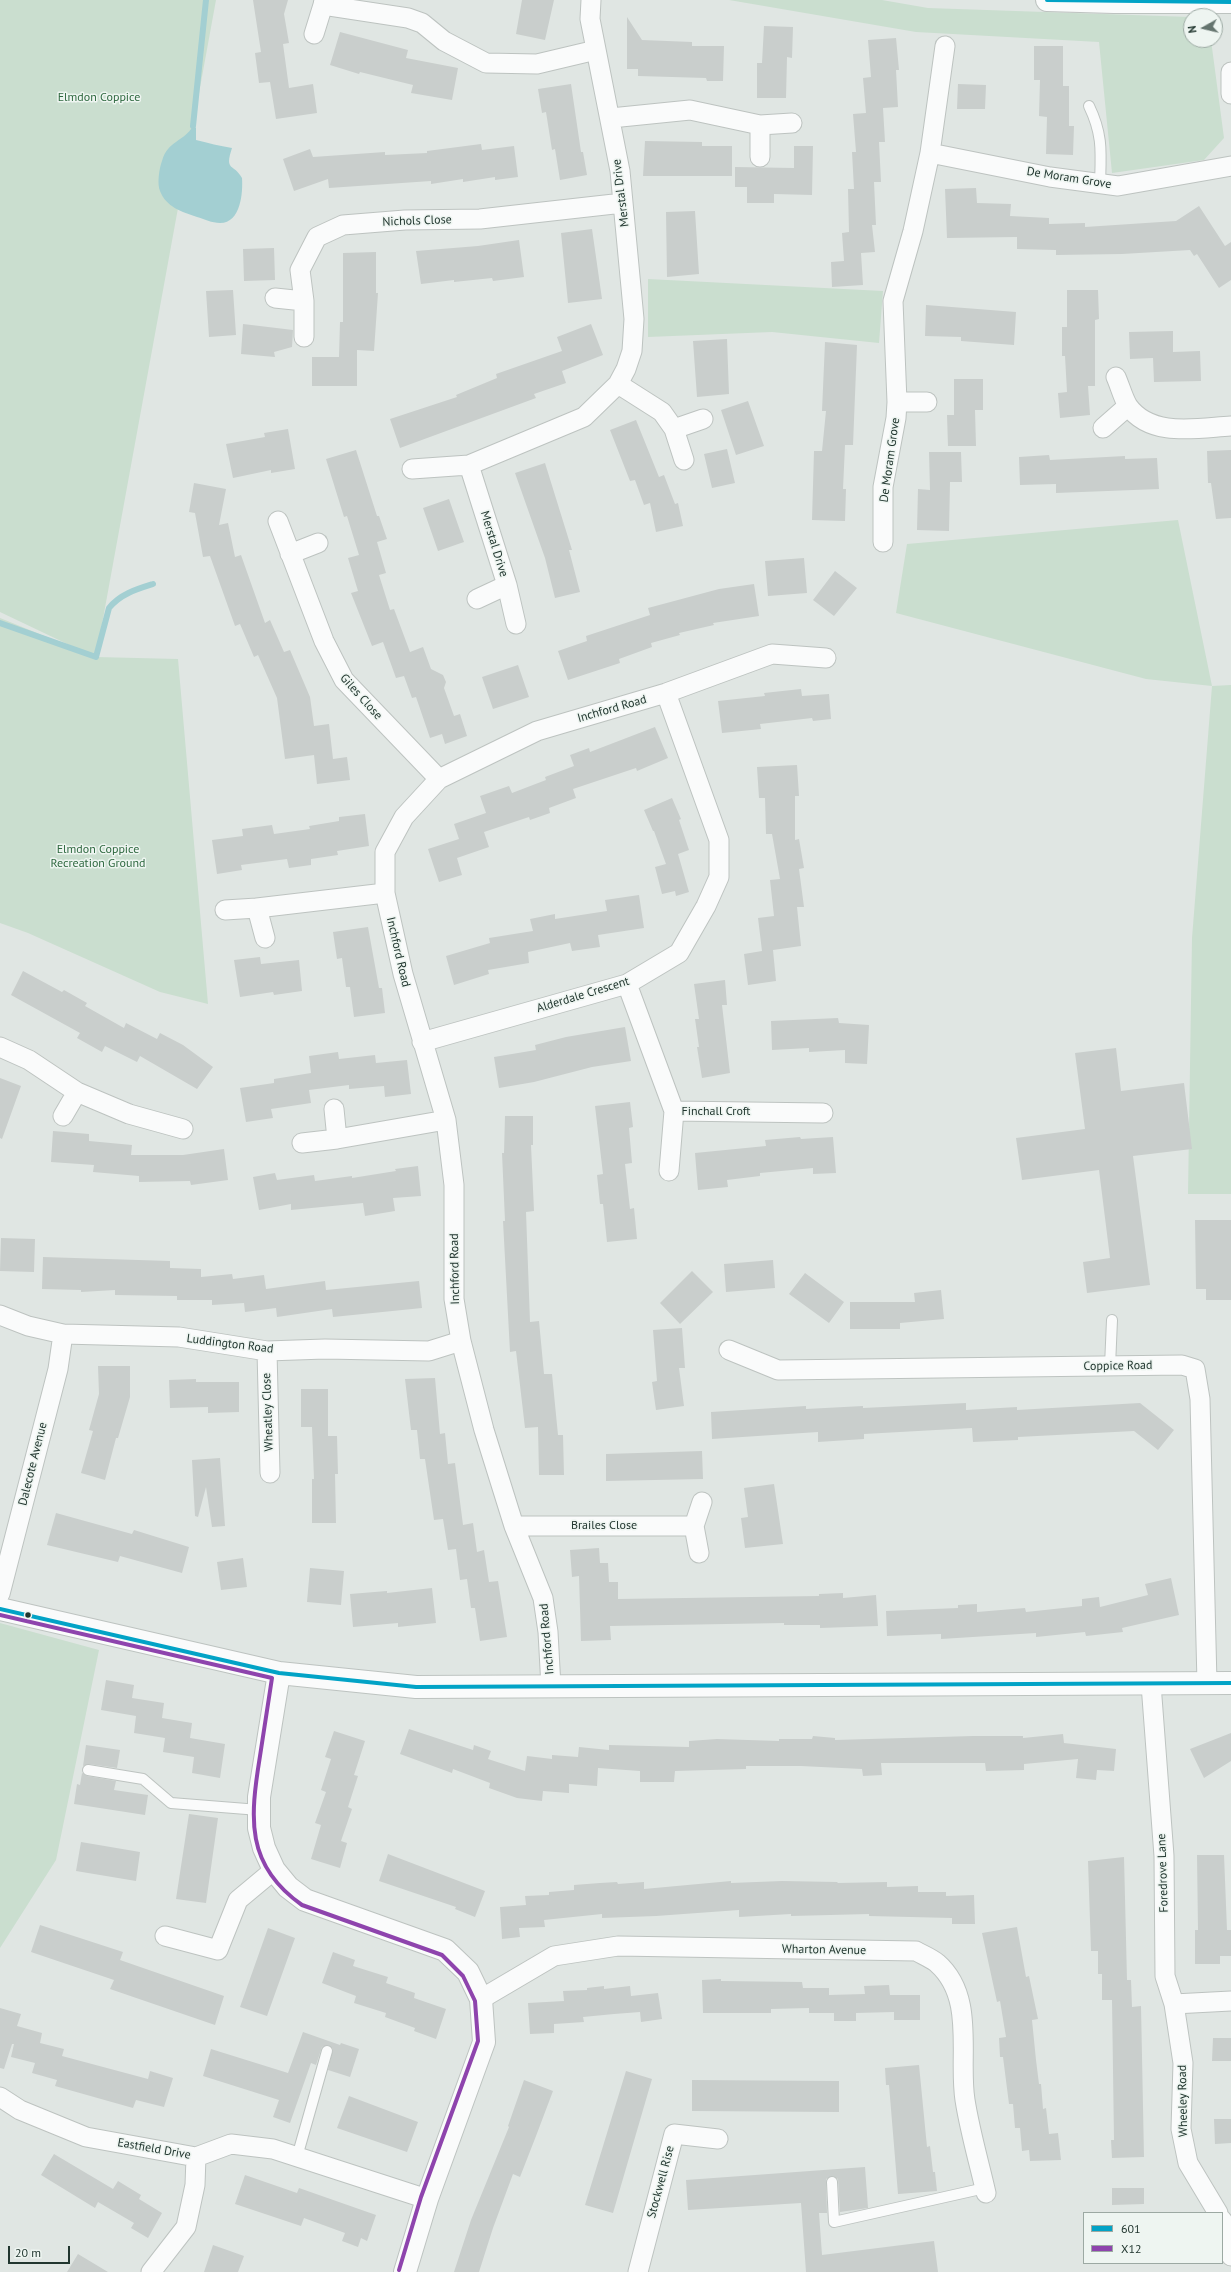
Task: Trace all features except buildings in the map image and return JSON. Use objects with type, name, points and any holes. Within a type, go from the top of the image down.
[{"type":"street","name":"Merstal Drive","points":[[412,469],[469,465],[584,417],[618,384],[626,369],[632,351],[634,319],[623,203],[611,118],[590,19],[591,0]]},
{"type":"street","points":[[1047,0],[1114,2],[1231,2]]},
{"type":"street","points":[[314,34],[323,2],[408,18],[422,23],[444,41],[486,63],[537,64],[596,50]]},
{"type":"street","name":"De Moram Grove","points":[[883,542],[883,488],[896,418],[897,402],[893,301],[913,231],[930,153],[946,46]]},
{"type":"street","points":[[1231,72],[1231,94]]},
{"type":"street","points":[[611,118],[690,110],[760,125],[792,123]]},
{"type":"street","points":[[760,125],[760,157]]},
{"type":"street","name":"De Moram Grove","points":[[930,153],[1050,177],[1118,186],[1231,166]]},
{"type":"street","name":"Nichols Close","points":[[304,337],[304,301],[300,270],[316,237],[343,225],[405,220],[480,220],[623,203]]},
{"type":"street","points":[[275,298],[304,301]]},
{"type":"street","points":[[1116,377],[1128,406],[1144,420],[1164,428],[1231,426]]},
{"type":"street","points":[[618,384],[662,412],[674,429],[684,460]]},
{"type":"street","name":"De Moram Grove","points":[[897,402],[927,402]]},
{"type":"street","points":[[1103,428],[1128,406]]},
{"type":"street","points":[[674,429],[703,419]]},
{"type":"street","name":"Merstal Drive","points":[[469,465],[507,585],[516,624]]},
{"type":"street","name":"Giles Close","points":[[278,521],[324,641],[344,680],[439,779]]},
{"type":"street","points":[[290,554],[318,543]]},
{"type":"street","points":[[477,599],[507,585]]},
{"type":"street","name":"Inchford Road","points":[[551,1687],[548,1632],[543,1598],[514,1526],[484,1430],[461,1341],[454,1299],[454,1185],[446,1120],[403,974],[385,893],[385,852],[404,817],[439,779],[537,731],[666,693],[772,654],[826,658]]},
{"type":"street","name":"Alderdale Crescent","points":[[422,1042],[627,984],[679,954],[706,906],[719,877],[719,840],[666,693]]},
{"type":"street","points":[[226,910],[257,908],[385,893]]},
{"type":"street","points":[[257,908],[265,938]]},
{"type":"street","name":"Finchall Croft","points":[[627,984],[674,1111],[823,1112]]},
{"type":"street","points":[[0,1047],[29,1060],[77,1092],[129,1114],[183,1129]]},
{"type":"street","points":[[63,1116],[77,1092]]},
{"type":"street","points":[[334,1109],[338,1139]]},
{"type":"street","points":[[669,1171],[674,1111]]},
{"type":"street","points":[[302,1143],[338,1139],[446,1120]]},
{"type":"street","name":"Luddington Road","points":[[0,1315],[28,1326],[62,1334],[179,1337],[267,1351],[325,1349],[429,1351],[461,1341]]},
{"type":"street","name":"Dalecote Avenue","points":[[0,1594],[58,1369],[62,1334]]},
{"type":"street","name":"Coppice Road","points":[[729,1350],[778,1370],[1182,1365],[1195,1370],[1200,1407],[1207,1683]]},
{"type":"street","name":"Wheatley Close","points":[[267,1351],[270,1473]]},
{"type":"street","points":[[699,1553],[694,1526],[702,1502]]},
{"type":"street","name":"Brailes Close","points":[[514,1526],[694,1526]]},
{"type":"street","points":[[0,1609],[279,1673],[416,1687],[1231,1684]]},
{"type":"street","points":[[279,1673],[259,1797],[260,1835],[274,1870],[288,1887],[305,1900],[445,1950],[468,1972],[481,1999],[484,2042],[427,2199],[405,2272]]},
{"type":"street","name":"Foredrove Lane","points":[[1151,1684],[1164,1856],[1164,1976],[1174,2004]]},
{"type":"street","points":[[165,1936],[218,1950],[238,1900],[274,1870]]},
{"type":"street","name":"Wharton Avenue","points":[[481,1999],[554,1956],[618,1946],[916,1951],[937,1964],[953,1984],[962,2012],[964,2098],[974,2147],[986,2190]]},
{"type":"street","points":[[1174,2004],[1231,2001]]},
{"type":"street","name":"Wheeley Road","points":[[1174,2004],[1183,2063],[1181,2129],[1186,2156],[1188,2163],[1217,2212]]},
{"type":"street","name":"Eastfield Drive","points":[[0,2097],[20,2110],[86,2137],[196,2156],[231,2144],[273,2149],[427,2199]]},
{"type":"street","name":"Stockwell Rise","points":[[638,2272],[674,2134],[718,2139]]},
{"type":"street","points":[[151,2272],[186,2227],[195,2185],[196,2156]]},
{"type":"street","points":[[1223,2222],[1229,2232],[1231,2256]]},
{"type":"lane","points":[[1090,106],[1099,126],[1101,154],[1100,184]]},
{"type":"lane","points":[[1110,1366],[1112,1320]]},
{"type":"lane","points":[[88,1770],[144,1778],[171,1803],[259,1810]]},
{"type":"lane","points":[[297,2157],[327,2050]]},
{"type":"lane","points":[[832,2182],[834,2222],[986,2190]]},
{"type":"green space","name":"Elmdon Coppice","points":[[0,0],[216,0],[96,657],[178,659],[208,1004],[160,992],[28,933],[0,923],[0,618],[84,652],[0,612]]},
{"type":"green space","points":[[729,0],[882,0],[928,8],[1183,17],[1183,48],[1212,48],[1224,138],[1204,160],[1112,173],[1099,42],[916,32]]},
{"type":"green space","points":[[648,279],[883,291],[879,343],[772,332],[648,337]]},
{"type":"green space","points":[[1178,520],[1212,686],[1146,679],[896,613],[907,544]]},
{"type":"green space","points":[[1231,685],[1231,1194],[1188,1194],[1192,938],[1212,686]]},
{"type":"green space","points":[[0,1623],[99,1650],[56,1860],[0,1948]]},
{"type":"water","points":[[193,126],[196,128],[196,140],[232,148],[229,161],[231,166],[242,178],[242,191],[239,206],[232,218],[227,222],[214,222],[180,211],[166,201],[160,191],[159,172],[165,154],[172,145],[185,135]]},
{"type":"waterway","points":[[193,126],[206,0]]},
{"type":"waterway","points":[[0,623],[96,657],[109,608],[118,599],[135,590],[153,584]]},
{"type":"transit line","name":"601","points":[[1047,0],[1231,2]]},
{"type":"transit line","name":"601","points":[[0,1609],[279,1673],[416,1687],[1231,1683]]},
{"type":"transit line","name":"X12","points":[[0,1615],[272,1678],[254,1800],[256,1839],[261,1857],[270,1874],[283,1890],[302,1905],[442,1955],[463,1976],[475,2001],[478,2041],[421,2197],[399,2270]]},
{"type":"park label","name":"Elmdon Coppice Recreation Ground","points":[[98,857]]}]
